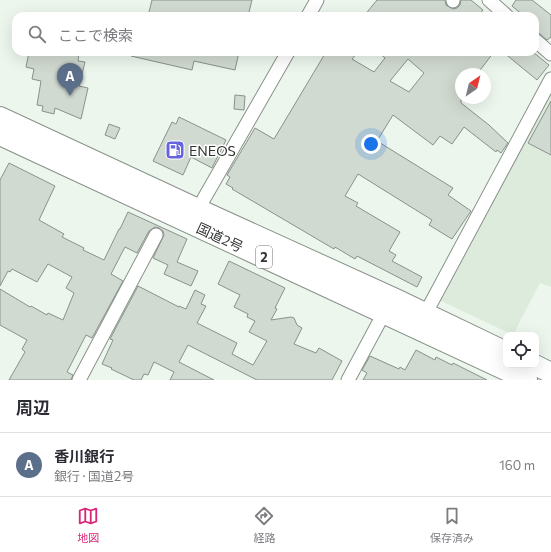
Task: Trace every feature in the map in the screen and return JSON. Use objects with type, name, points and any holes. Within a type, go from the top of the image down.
[{"type":"highway","name":"国道2号","points":[[0,117],[198,209],[421,321],[528,380]]},
{"type":"highway","name":"国道2号","points":[[0,135],[384,313],[421,321],[503,351]]},
{"type":"highway","points":[[539,367],[551,373]]},
{"type":"street","points":[[310,12],[317,0]]},
{"type":"street","points":[[489,0],[503,12]]},
{"type":"street","points":[[539,44],[551,54]]},
{"type":"street","points":[[198,209],[286,56]]},
{"type":"street","points":[[421,321],[551,79]]},
{"type":"street","points":[[78,380],[156,236]]},
{"type":"street","points":[[348,380],[384,313]]},
{"type":"shaded area","points":[[551,94],[551,287],[540,283],[515,332],[507,332],[439,300]]},
{"type":"building","points":[[152,0],[252,0],[249,12],[149,12]]},
{"type":"building","points":[[377,0],[445,0],[446,5],[453,9],[460,5],[461,0],[471,0],[483,10],[481,12],[367,12]]},
{"type":"building","points":[[516,0],[532,0],[551,15],[551,37],[547,40],[539,34],[539,12],[519,12],[512,6]]},
{"type":"building","points":[[28,56],[79,56],[78,61],[85,62],[79,86],[88,88],[81,119],[55,108],[54,114],[42,111],[43,106],[37,105],[41,81],[32,79],[34,69],[26,67]]},
{"type":"building","points":[[131,56],[238,56],[235,70],[194,61],[192,70]]},
{"type":"building","points":[[324,56],[355,56],[352,59],[374,72],[385,58],[383,56],[491,56],[482,68],[455,68],[455,104],[462,104],[489,125],[508,143],[501,153],[497,150],[496,152],[464,127],[452,144],[440,136],[433,145],[393,115],[377,141],[453,188],[448,195],[471,211],[452,239],[429,225],[432,220],[358,174],[345,196],[358,203],[356,206],[400,232],[389,251],[396,255],[392,261],[422,277],[417,287],[357,256],[355,259],[335,247],[334,249],[232,189],[233,188],[226,184],[230,177],[227,175],[255,128],[274,139]],"holes":[[[408,59],[424,73],[409,92],[390,81]]]},
{"type":"building","points":[[508,56],[538,56],[549,65],[537,80]]},
{"type":"building","points":[[235,95],[245,96],[244,110],[234,109]]},
{"type":"building","points":[[551,101],[551,155],[528,143]]},
{"type":"building","points":[[179,117],[226,140],[212,168],[191,157],[183,175],[153,161],[172,122],[176,124]]},
{"type":"building","points":[[109,124],[120,128],[115,139],[105,135]]},
{"type":"building","points":[[9,163],[55,186],[39,220],[64,234],[62,237],[84,248],[83,250],[104,260],[128,212],[187,239],[177,262],[198,271],[191,286],[164,274],[168,265],[153,258],[164,235],[163,231],[159,228],[155,227],[149,231],[137,253],[125,247],[111,274],[123,281],[92,338],[86,335],[67,372],[73,375],[71,380],[9,380],[25,352],[22,349],[27,340],[0,325],[0,289],[30,307],[31,306],[47,315],[48,313],[63,320],[74,293],[66,288],[72,277],[48,264],[37,282],[12,269],[10,272],[8,271],[0,286],[0,180]]},
{"type":"building","points":[[229,261],[285,288],[271,320],[291,317],[294,318],[297,325],[302,328],[294,344],[316,353],[319,348],[342,361],[332,380],[257,380],[188,345],[179,362],[214,380],[170,380],[174,372],[154,362],[148,375],[144,374],[141,380],[134,380],[102,364],[113,340],[110,339],[138,286],[179,307],[186,309],[195,290],[205,295],[201,304],[206,306],[197,323],[237,343],[232,354],[253,365],[267,341],[249,332],[255,321],[247,317],[248,314],[234,307],[240,295],[218,284]]},
{"type":"building","points":[[416,350],[435,360],[436,357],[452,365],[453,363],[487,380],[363,380],[367,373],[362,370],[370,356],[399,369],[400,367],[405,370]]},
{"type":"place","name":"香川銀行","points":[[70,96]]},
{"type":"place","name":"ENEOS","points":[[175,150]]}]
